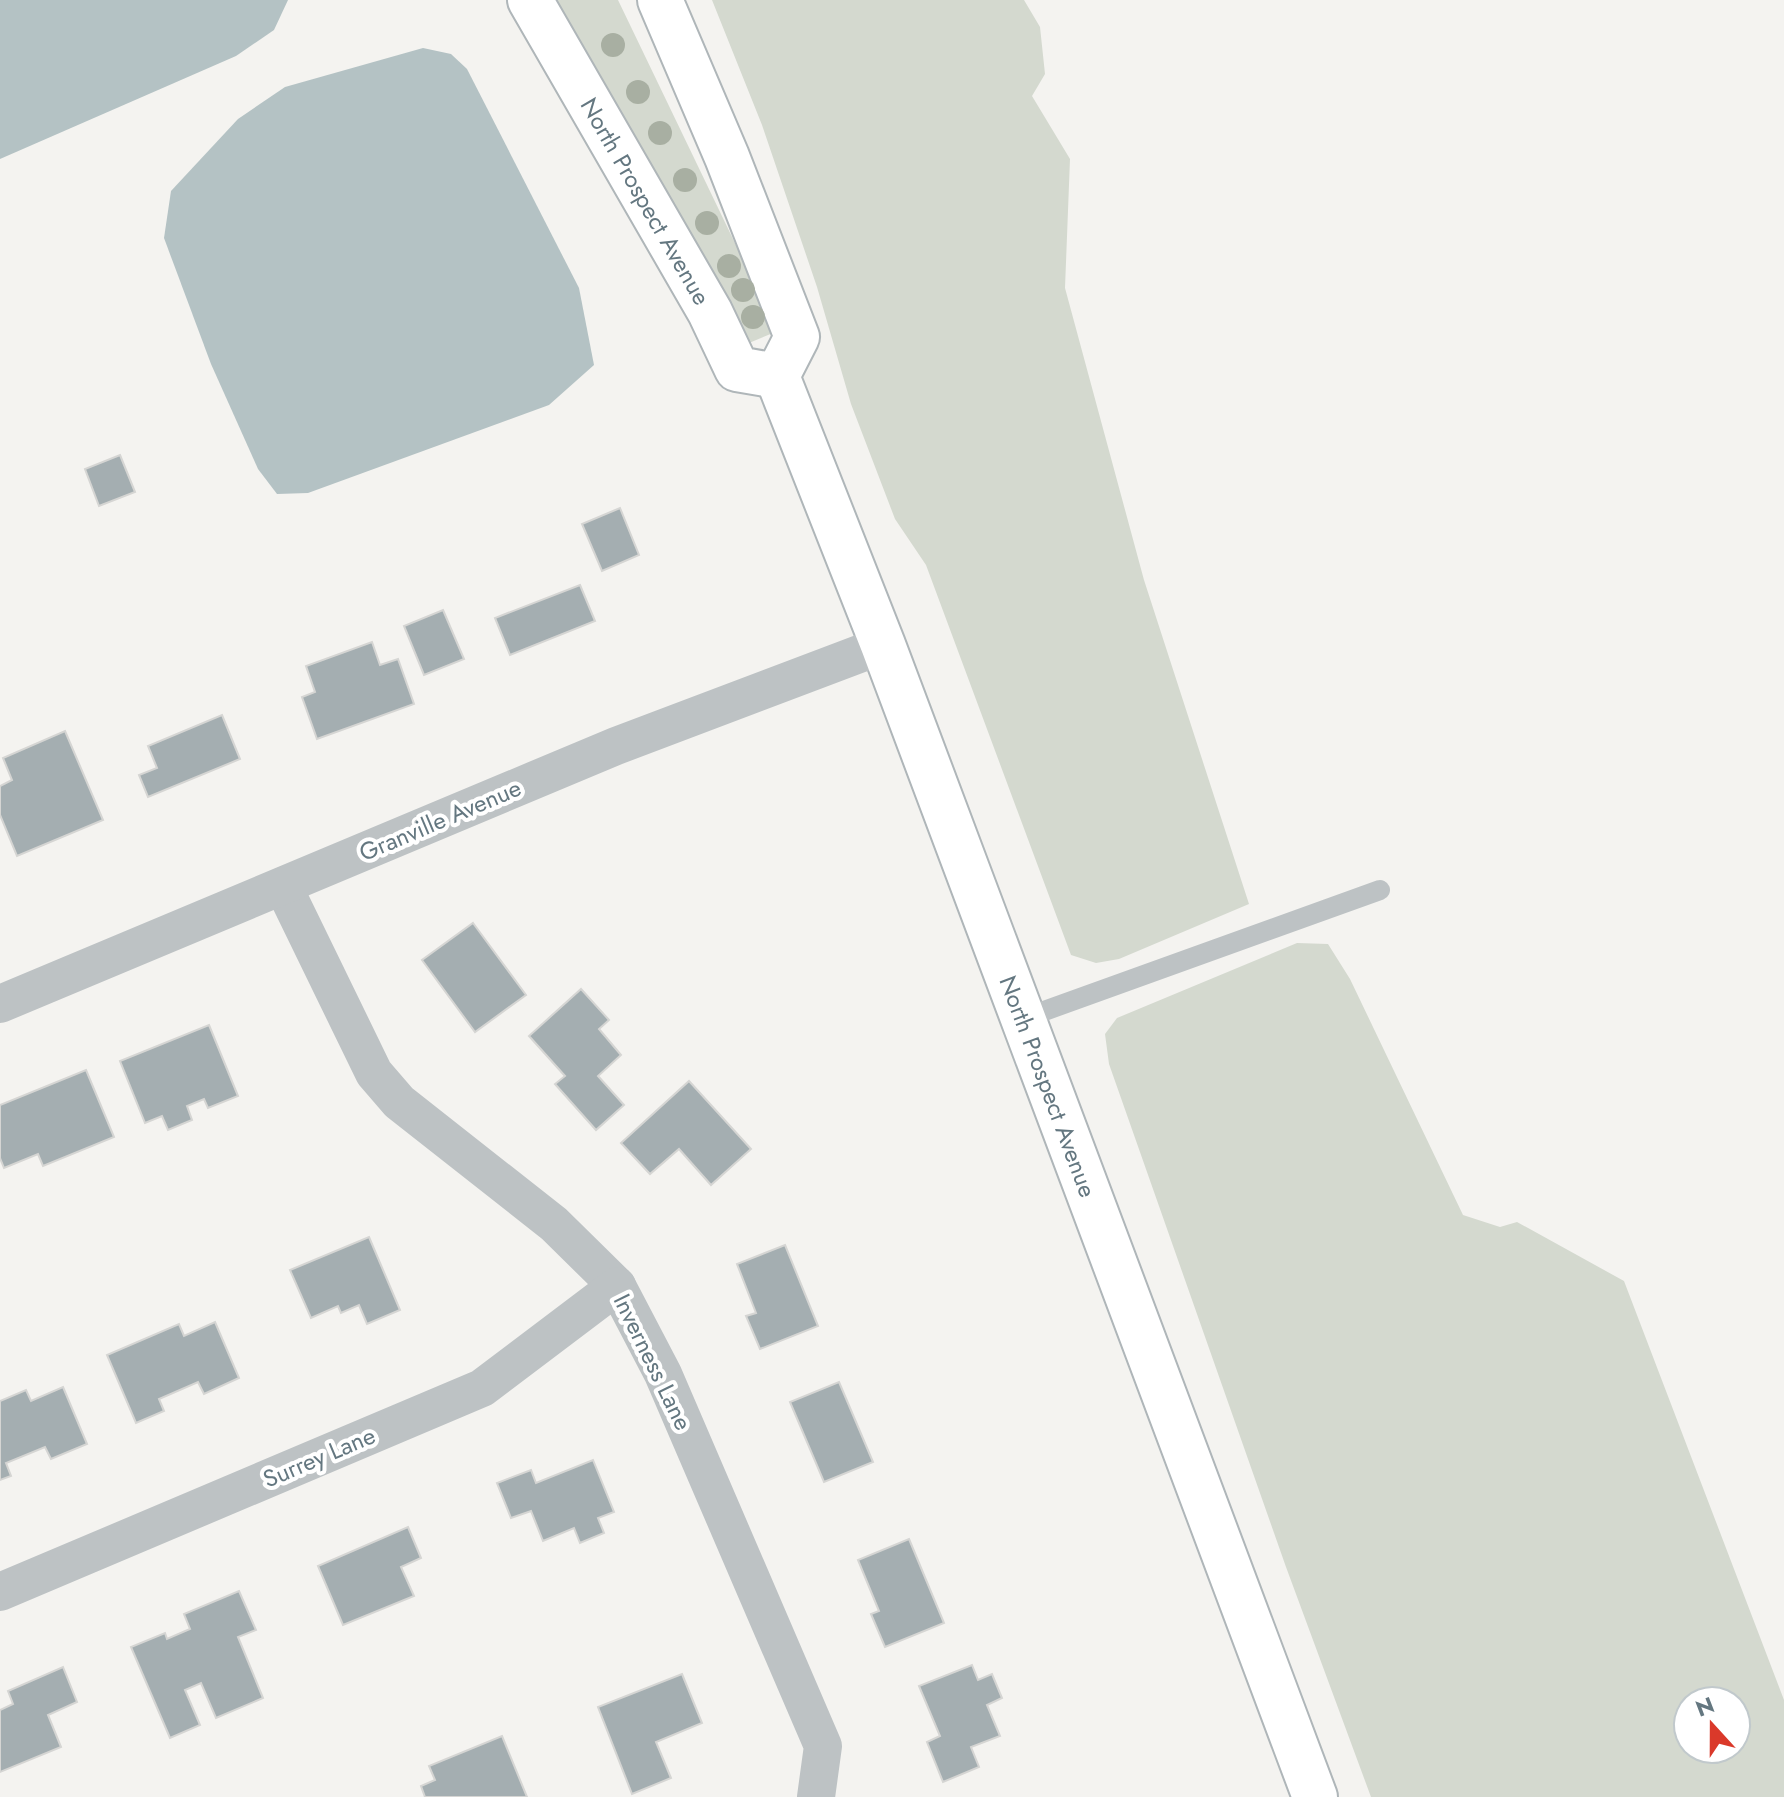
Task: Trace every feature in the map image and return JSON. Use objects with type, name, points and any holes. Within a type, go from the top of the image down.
[{"type":"main road","name":"North Prospect Avenue","points":[[530,0],[710,312],[737,369],[777,376],[883,645],[1315,1797]]},
{"type":"main road","points":[[660,0],[727,157],[797,337],[777,376]]},
{"type":"street","name":"Granville Avenue","points":[[0,1004],[616,746],[883,645]]},
{"type":"street","name":"Inverness Lane","points":[[283,886],[374,1073],[399,1102],[554,1224],[617,1286],[663,1374],[823,1746],[816,1797]]},
{"type":"street","name":"Surrey Lane","points":[[0,1592],[482,1388],[617,1286]]},
{"type":"lane","points":[[1022,1019],[1380,890]]},
{"type":"shaded area","points":[[0,0],[288,0],[274,30],[236,56],[0,159]]},
{"type":"shaded area","points":[[555,0],[618,0],[746,266],[773,333],[749,343],[675,205]]},
{"type":"shaded area","points":[[712,0],[1024,0],[1040,27],[1045,74],[1032,96],[1070,159],[1065,288],[1144,580],[1249,904],[1119,959],[1096,963],[1071,955],[926,565],[895,519],[851,404],[817,287],[762,125]]},
{"type":"shaded area","points":[[423,48],[451,54],[467,69],[579,288],[594,365],[549,405],[308,493],[277,494],[258,469],[211,364],[164,238],[171,191],[238,119],[285,87]]},
{"type":"shaded area","points":[[1297,943],[1328,944],[1350,979],[1463,1215],[1500,1227],[1517,1222],[1624,1281],[1784,1700],[1784,1797],[1371,1797],[1286,1567],[1109,1064],[1105,1034],[1117,1018]]},
{"type":"building","points":[[120,455],[135,492],[99,506],[85,469]]},
{"type":"building","points":[[620,508],[639,555],[602,571],[582,524]]},
{"type":"building","points":[[580,585],[595,621],[510,655],[495,618]]},
{"type":"building","points":[[443,610],[464,659],[424,675],[404,626]]},
{"type":"building","points":[[372,642],[380,665],[398,659],[414,704],[317,739],[302,697],[315,692],[306,666]]},
{"type":"building","points":[[222,715],[240,759],[148,797],[139,775],[157,768],[148,746]]},
{"type":"building","points":[[65,731],[103,820],[17,856],[0,815],[0,786],[12,780],[3,758]]},
{"type":"building","points":[[473,923],[526,995],[475,1032],[422,960]]},
{"type":"building","points":[[581,989],[609,1020],[599,1029],[621,1055],[598,1076],[624,1105],[596,1130],[555,1084],[565,1076],[529,1036]]},
{"type":"building","points":[[209,1025],[238,1096],[208,1108],[204,1099],[187,1106],[192,1120],[168,1130],[162,1116],[145,1123],[120,1061]]},
{"type":"building","points":[[86,1070],[114,1137],[43,1166],[38,1154],[4,1168],[0,1158],[0,1105]]},
{"type":"building","points":[[689,1081],[751,1149],[711,1185],[679,1149],[650,1174],[621,1143]]},
{"type":"building","points":[[369,1237],[400,1310],[367,1324],[359,1305],[341,1313],[338,1306],[311,1318],[290,1270]]},
{"type":"building","points":[[785,1245],[818,1326],[760,1349],[746,1316],[756,1313],[737,1264]]},
{"type":"building","points":[[215,1322],[239,1378],[204,1394],[198,1382],[159,1399],[164,1411],[136,1423],[107,1355],[179,1324],[184,1336]]},
{"type":"building","points":[[839,1382],[873,1462],[824,1482],[790,1402]]},
{"type":"building","points":[[63,1387],[87,1444],[51,1459],[45,1447],[6,1463],[11,1476],[0,1480],[0,1401],[26,1390],[31,1401]]},
{"type":"building","points":[[593,1460],[614,1512],[598,1518],[604,1533],[580,1543],[574,1528],[543,1541],[531,1511],[511,1518],[497,1483],[531,1470],[536,1483]]},
{"type":"building","points":[[408,1527],[421,1558],[401,1567],[414,1596],[343,1625],[318,1566]]},
{"type":"building","points":[[909,1539],[944,1623],[885,1647],[871,1614],[879,1611],[858,1560]]},
{"type":"building","points":[[239,1591],[256,1630],[238,1637],[263,1698],[216,1718],[201,1683],[185,1690],[200,1725],[170,1738],[131,1647],[165,1633],[167,1639],[190,1629],[184,1614]]},
{"type":"building","points":[[972,1665],[978,1680],[992,1674],[1002,1698],[987,1705],[1000,1736],[971,1747],[979,1767],[943,1782],[927,1742],[940,1736],[919,1686]]},
{"type":"building","points":[[63,1667],[77,1702],[48,1715],[61,1747],[0,1772],[0,1710],[13,1704],[8,1691]]},
{"type":"building","points":[[682,1674],[702,1723],[656,1742],[671,1778],[632,1794],[598,1707]]},
{"type":"building","points":[[502,1736],[527,1797],[425,1797],[421,1786],[435,1780],[429,1766]]}]
